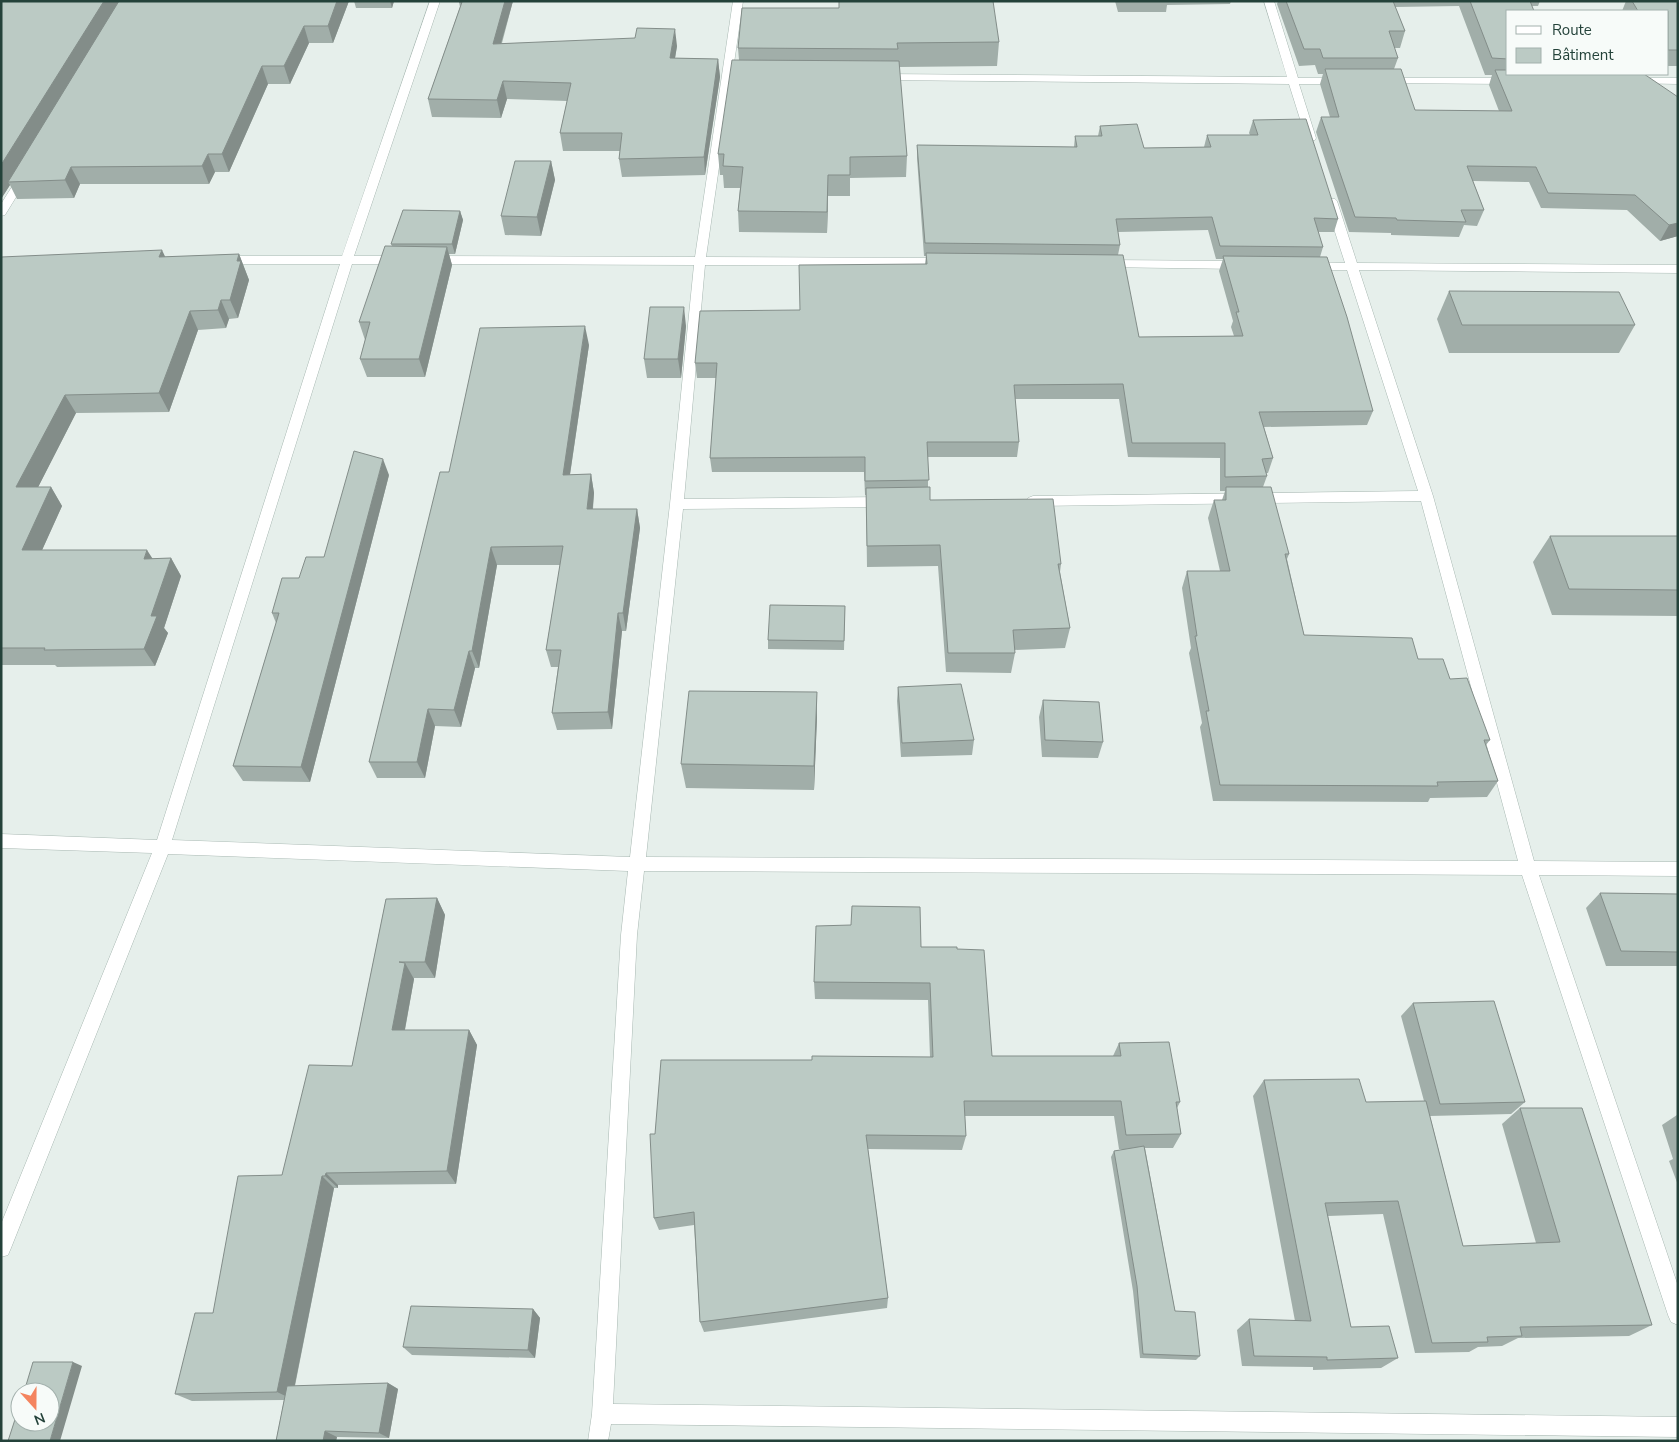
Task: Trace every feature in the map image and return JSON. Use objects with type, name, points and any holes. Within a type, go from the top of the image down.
[{"type":"street","points":[[1,1248],[162,848],[347,260],[435,1]]},
{"type":"street","points":[[598,1441],[602,1414],[629,935],[677,504],[700,260],[732,76],[738,1]]},
{"type":"street","points":[[1269,1],[1317,155]]},
{"type":"street","points":[[866,77],[1352,81]]},
{"type":"street","points":[[1372,81],[1520,81]]},
{"type":"street","points":[[1618,81],[1678,81]]},
{"type":"street","points":[[1,213],[27,170]]},
{"type":"street","points":[[1326,183],[1426,496],[1528,868],[1678,1315]]},
{"type":"street","points":[[209,260],[957,262]]},
{"type":"street","points":[[1095,264],[1254,265]]},
{"type":"street","points":[[1303,266],[1678,269]]},
{"type":"street","points":[[1017,501],[1426,496]]},
{"type":"street","points":[[677,504],[897,502]]},
{"type":"street","points":[[1,841],[637,864],[1678,869]]},
{"type":"street","points":[[602,1414],[1678,1427]]},
{"type":"building","points":[[1,1],[104,1],[1,165]]},
{"type":"building","points":[[119,1],[337,1],[328,26],[304,26],[284,66],[262,66],[222,154],[208,154],[202,166],[71,167],[65,180],[8,182]]},
{"type":"building","points":[[459,1],[505,1],[493,44],[635,38],[637,28],[675,29],[670,58],[718,59],[704,157],[619,159],[622,133],[560,133],[571,83],[503,81],[497,100],[428,99],[462,2]]},
{"type":"building","points":[[839,1],[993,1],[999,42],[897,43],[898,49],[738,48],[742,8],[839,8]]},
{"type":"building","points":[[1286,1],[1393,1],[1405,31],[1389,31],[1398,58],[1323,58],[1320,49],[1304,49]]},
{"type":"building","points":[[1470,1],[1530,1],[1534,10],[1506,10],[1506,59],[1492,58]]},
{"type":"building","points":[[1632,1],[1678,1],[1678,50],[1669,50],[1669,10],[1637,10]]},
{"type":"building","points":[[732,60],[899,61],[907,156],[850,157],[850,175],[828,175],[827,212],[738,211],[743,167],[723,166],[724,154],[718,154]]},
{"type":"building","points":[[1325,69],[1401,69],[1415,110],[1512,111],[1495,70],[1506,70],[1506,75],[1645,75],[1678,97],[1678,223],[1669,225],[1635,195],[1548,193],[1536,167],[1467,166],[1484,210],[1461,210],[1466,222],[1355,217],[1321,117],[1339,117]]},
{"type":"building","points":[[1306,119],[1338,219],[1314,218],[1323,247],[1220,246],[1212,217],[1116,219],[1120,245],[925,243],[917,145],[1077,147],[1075,136],[1102,136],[1100,126],[1137,124],[1144,148],[1211,147],[1207,135],[1258,135],[1253,120]]},
{"type":"building","points":[[515,161],[551,161],[537,217],[501,216]]},
{"type":"building","points":[[403,210],[460,211],[452,244],[391,244]]},
{"type":"building","points":[[385,246],[447,247],[419,359],[360,359],[370,322],[359,322]]},
{"type":"building","points":[[162,250],[159,257],[239,254],[237,261],[241,261],[230,300],[221,300],[218,310],[190,311],[159,393],[65,395],[16,487],[51,487],[22,550],[147,550],[144,559],[171,558],[151,616],[157,616],[144,649],[44,650],[45,648],[1,648],[1,257]]},
{"type":"building","points":[[926,253],[1123,255],[1139,337],[1243,336],[1236,312],[1239,312],[1223,256],[1327,257],[1347,317],[1373,411],[1259,412],[1273,458],[1262,459],[1267,476],[1225,477],[1225,443],[1132,443],[1123,384],[1014,385],[1019,442],[927,442],[929,480],[865,481],[865,457],[710,458],[717,363],[695,363],[700,311],[800,310],[799,265],[927,264]]},
{"type":"building","points":[[1449,291],[1619,292],[1635,325],[1462,325]]},
{"type":"building","points":[[650,307],[684,307],[678,359],[644,359]]},
{"type":"building","points":[[585,326],[563,475],[591,474],[587,509],[637,509],[623,613],[618,613],[608,712],[552,713],[561,650],[546,650],[563,546],[491,547],[472,651],[469,651],[454,710],[428,709],[417,762],[369,762],[440,472],[449,472],[480,328]]},
{"type":"building","points":[[354,451],[383,459],[301,767],[233,766],[279,613],[272,613],[282,578],[299,578],[306,557],[324,557]]},
{"type":"building","points":[[930,487],[930,500],[1053,499],[1061,564],[1058,564],[1070,628],[1013,630],[1015,653],[948,653],[940,545],[867,546],[866,488]]},
{"type":"building","points":[[1226,487],[1271,487],[1289,554],[1285,554],[1304,635],[1412,638],[1418,659],[1443,659],[1450,679],[1467,678],[1490,740],[1484,740],[1498,781],[1437,782],[1438,786],[1220,785],[1206,711],[1209,711],[1195,636],[1197,636],[1187,571],[1230,571],[1214,500],[1226,500]]},
{"type":"building","points":[[1550,536],[1678,536],[1678,590],[1569,589]]},
{"type":"building","points":[[770,605],[845,606],[844,641],[768,640]]},
{"type":"building","points":[[961,684],[974,740],[902,743],[898,687]]},
{"type":"building","points":[[689,691],[817,692],[814,766],[681,764]]},
{"type":"building","points":[[1043,700],[1099,702],[1103,742],[1045,740]]},
{"type":"building","points":[[1600,893],[1678,894],[1678,952],[1621,951]]},
{"type":"building","points":[[437,898],[425,962],[399,962],[405,963],[392,1030],[469,1030],[447,1171],[326,1173],[325,1176],[322,1176],[277,1392],[175,1394],[195,1313],[213,1313],[238,1176],[282,1175],[309,1065],[352,1066],[386,899]]},
{"type":"building","points":[[852,906],[920,907],[921,947],[957,947],[957,949],[984,950],[992,1056],[1121,1056],[1119,1043],[1169,1042],[1180,1102],[1176,1102],[1181,1134],[1126,1135],[1121,1101],[964,1101],[966,1136],[866,1135],[888,1298],[700,1322],[694,1212],[654,1218],[650,1134],[655,1134],[661,1060],[812,1060],[812,1056],[933,1057],[930,983],[814,982],[816,926],[851,925]]},
{"type":"building","points":[[1494,1001],[1525,1102],[1440,1104],[1413,1003]]},
{"type":"building","points":[[1359,1079],[1366,1102],[1426,1101],[1463,1246],[1560,1242],[1520,1108],[1582,1108],[1652,1325],[1520,1327],[1522,1336],[1487,1337],[1488,1342],[1432,1343],[1398,1201],[1325,1203],[1351,1327],[1389,1326],[1398,1358],[1327,1360],[1327,1357],[1254,1356],[1249,1319],[1311,1321],[1264,1080]]},
{"type":"building","points":[[1144,1146],[1175,1311],[1195,1312],[1200,1356],[1143,1354],[1137,1286],[1114,1151]]},
{"type":"building","points":[[411,1306],[533,1309],[528,1350],[403,1347]]},
{"type":"building","points":[[33,1362],[73,1362],[60,1407],[60,1382],[27,1382]]},
{"type":"building","points":[[388,1383],[379,1433],[325,1431],[323,1441],[276,1441],[287,1386]]},
{"type":"building","points":[[11,1432],[53,1432],[50,1441],[8,1441]]}]
